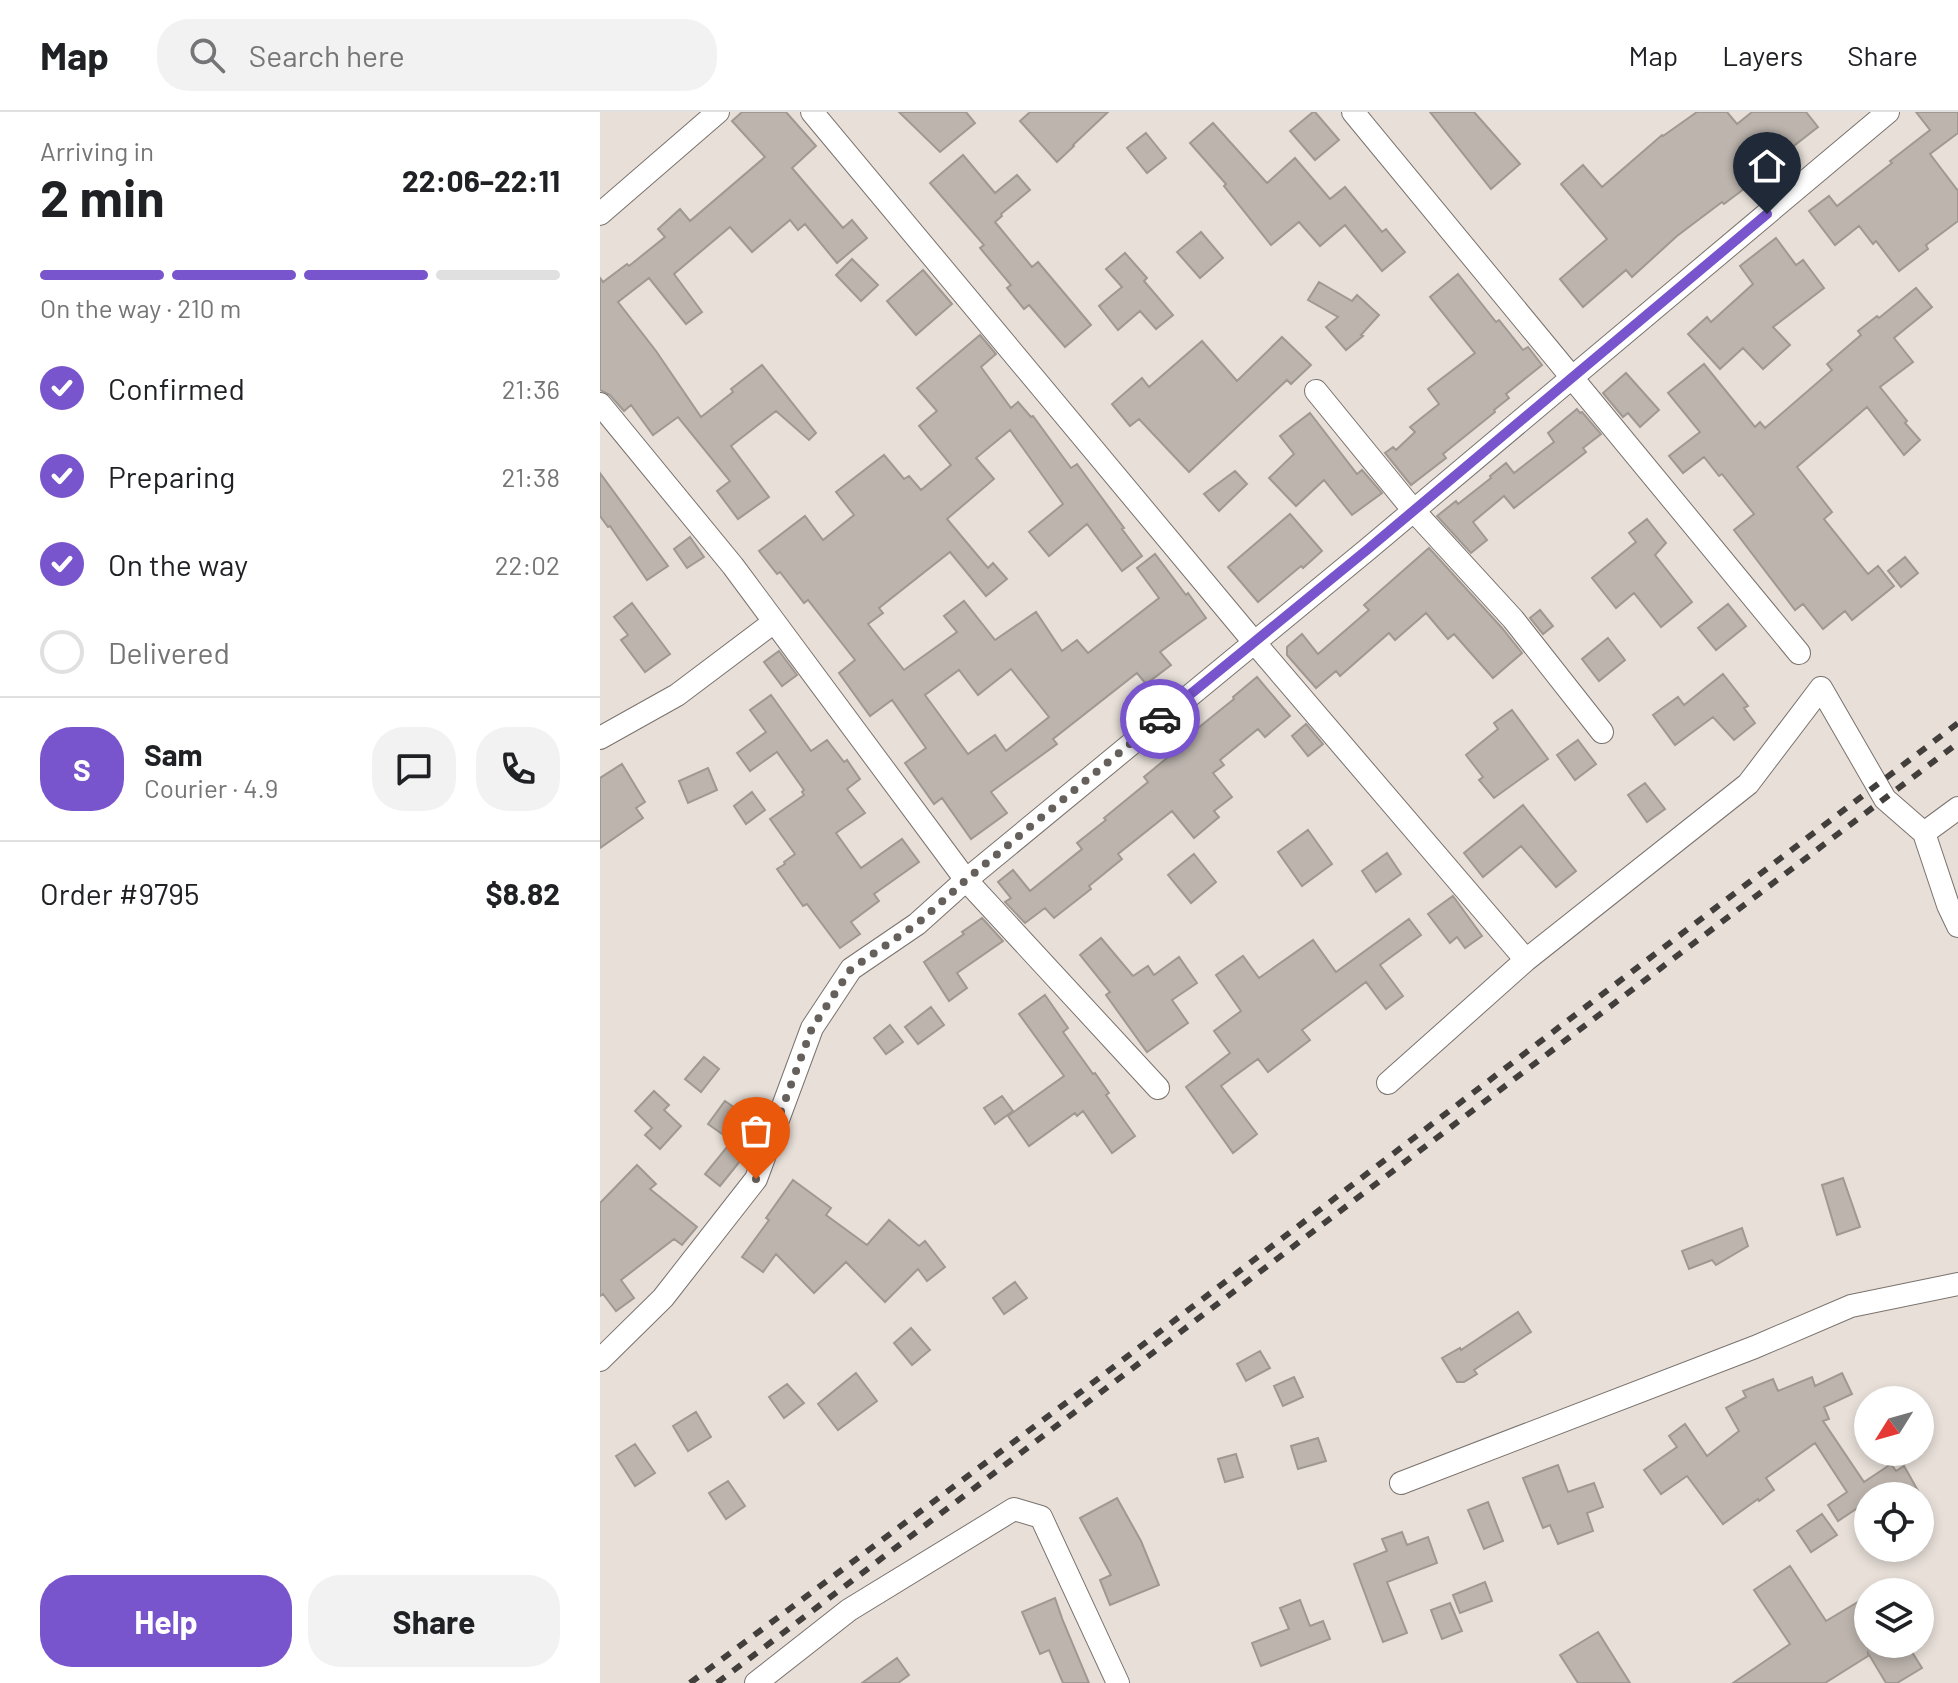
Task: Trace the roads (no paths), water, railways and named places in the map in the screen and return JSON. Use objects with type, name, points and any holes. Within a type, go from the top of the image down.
[{"type":"street","points":[[600,214],[718,112]]},
{"type":"street","points":[[812,112],[1254,642],[1526,960]]},
{"type":"street","points":[[1353,112],[1799,653]]},
{"type":"street","points":[[600,1360],[663,1298],[756,1179],[812,1028],[851,969],[917,924],[1888,112]]},
{"type":"street","points":[[1316,391],[1414,511],[1513,619],[1602,732]]},
{"type":"street","points":[[600,404],[733,566],[966,880],[1158,1088]]},
{"type":"street","points":[[600,738],[677,695],[774,622]]},
{"type":"street","points":[[1388,1083],[1526,960],[1748,784],[1821,688],[1885,799],[1924,833],[1958,926]]},
{"type":"street","points":[[1924,833],[1958,808]]},
{"type":"street","points":[[1401,1483],[1755,1347],[1851,1306],[1958,1284]]},
{"type":"street","points":[[756,1683],[849,1610],[1014,1509],[1041,1517],[1118,1683]]},
{"type":"railway","points":[[690,1683],[1082,1391],[1958,723]]},
{"type":"railway","points":[[717,1683],[1958,743]]}]
